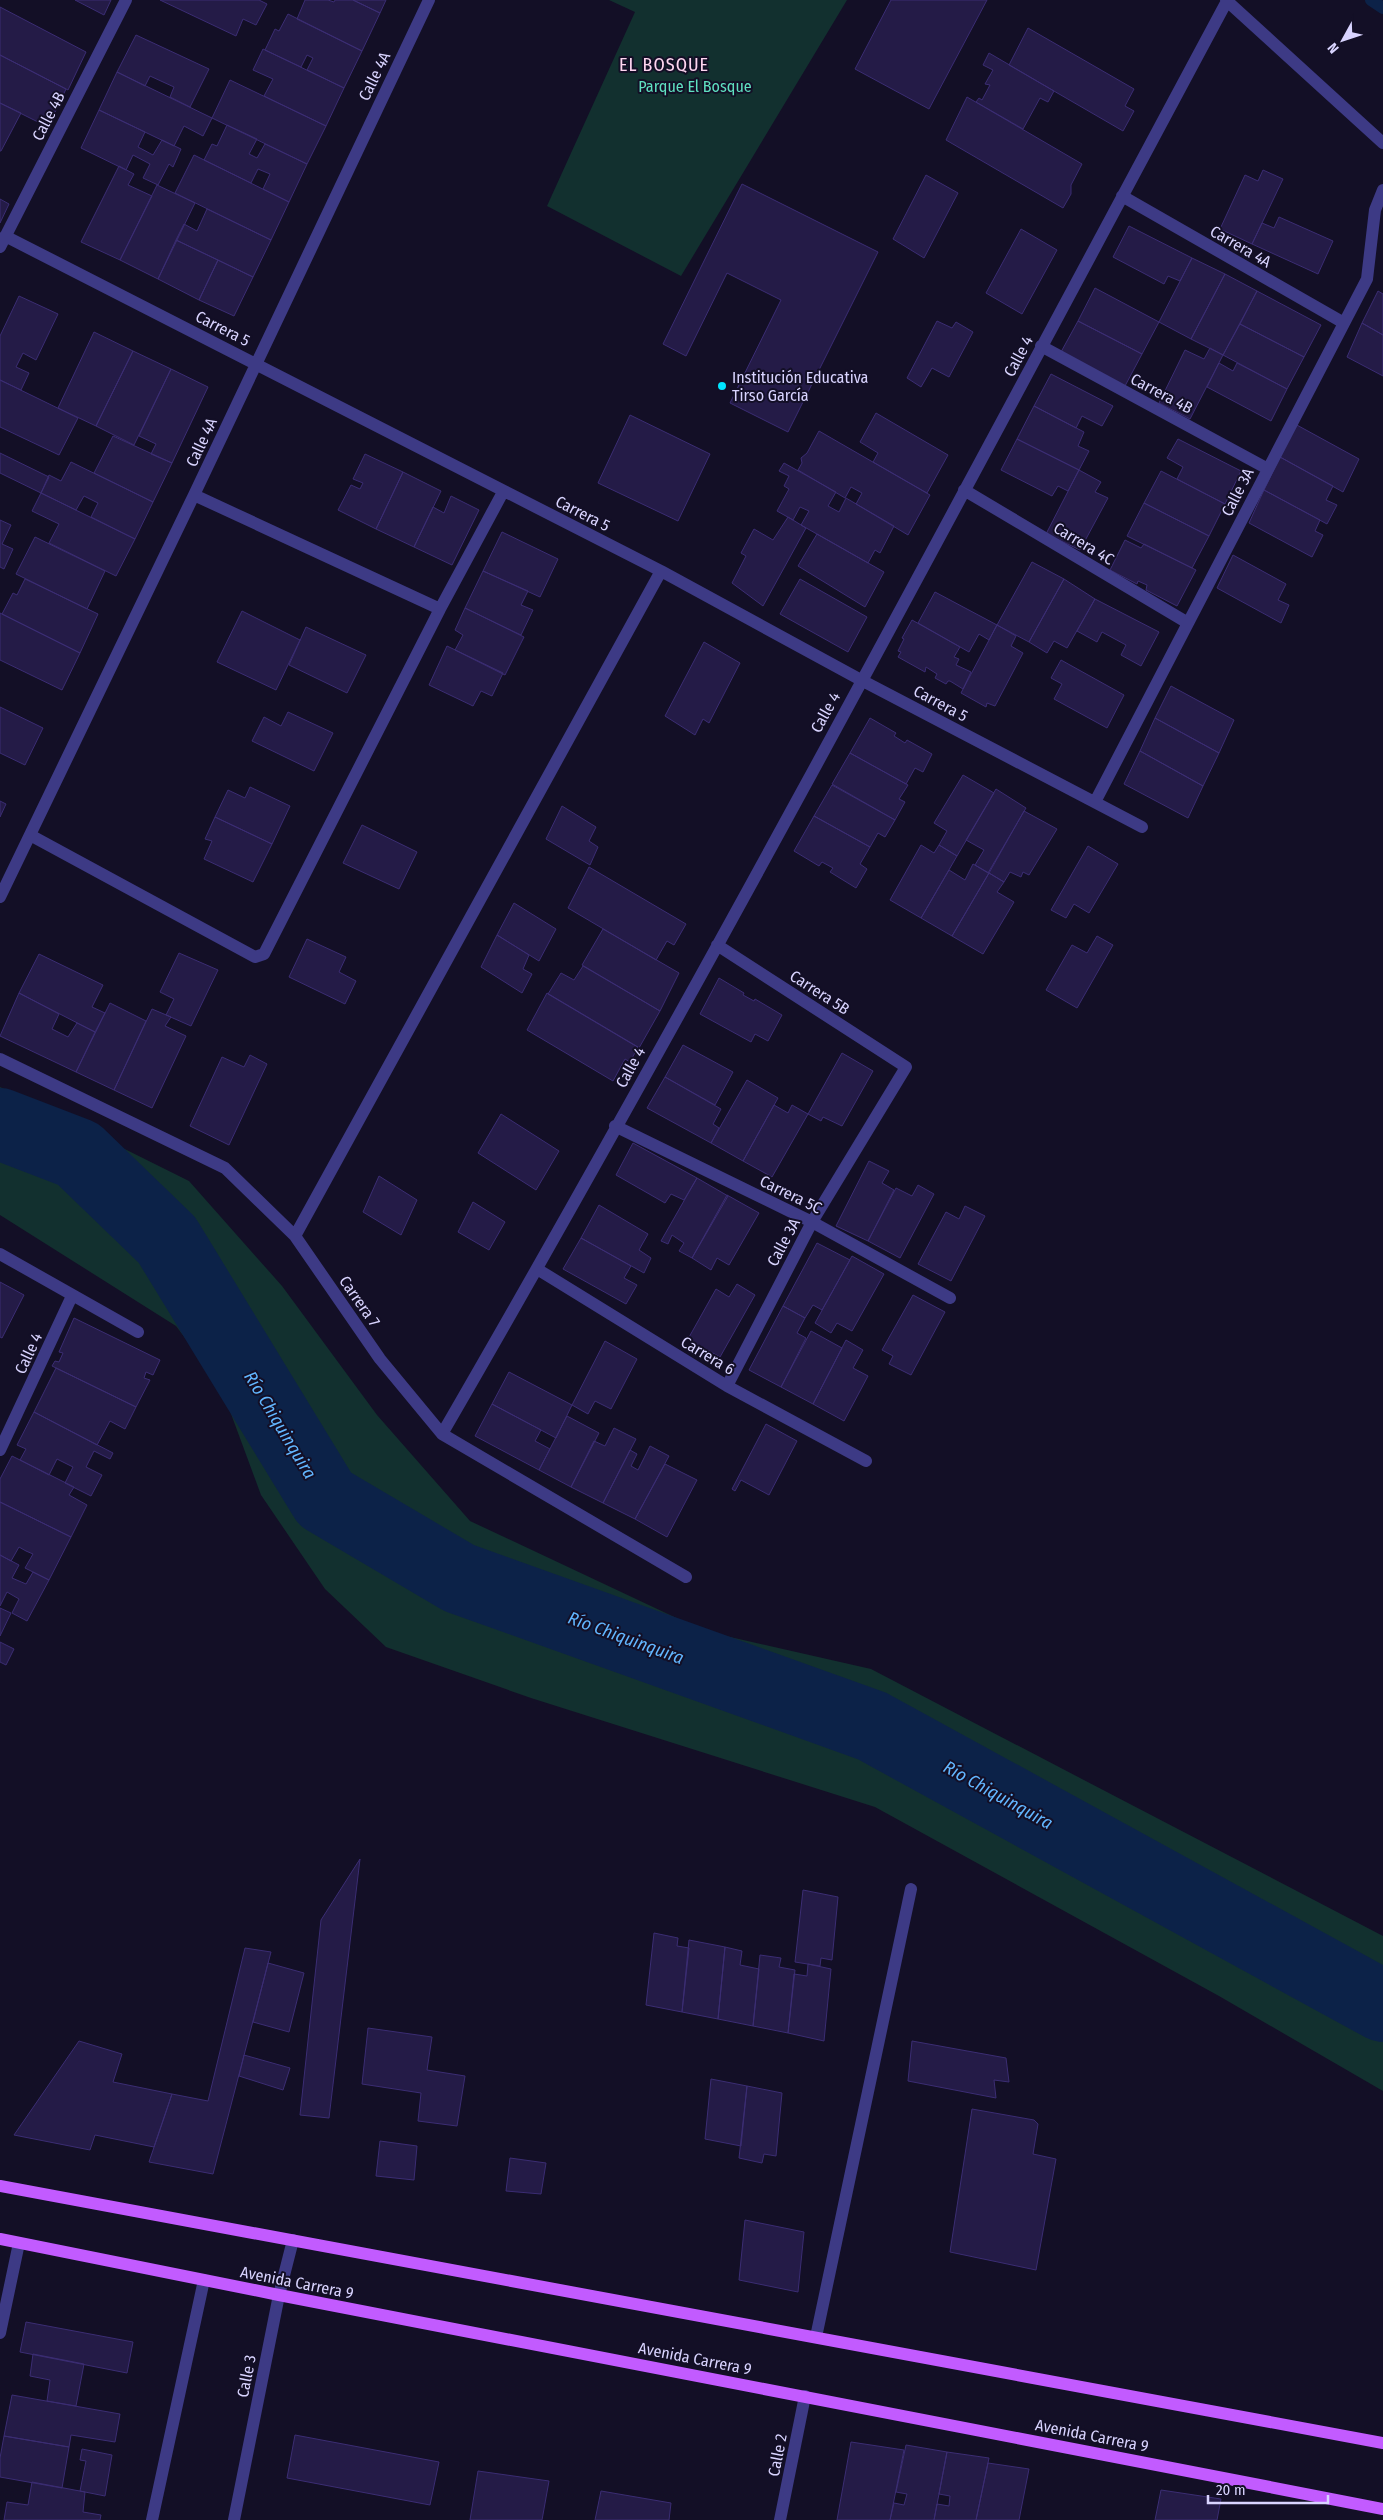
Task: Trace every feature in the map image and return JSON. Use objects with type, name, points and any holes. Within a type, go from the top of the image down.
[{"type":"main road","points":[[0,2186],[1383,2442]]},
{"type":"main road","name":"Avenida Carrera 9","points":[[0,2238],[279,2295],[1383,2509]]},
{"type":"street","name":"Calle 4B","points":[[3,242],[126,0]]},
{"type":"street","name":"Calle 4A","points":[[0,897],[194,495],[255,363],[429,0]]},
{"type":"street","points":[[1227,0],[1383,142]]},
{"type":"street","name":"Calle 4","points":[[442,1434],[537,1269],[717,945],[1227,0]]},
{"type":"street","name":"Calle 3A","points":[[1095,802],[1367,279],[1375,210],[1383,190]]},
{"type":"street","name":"Carrera 4A","points":[[1122,196],[1344,323]]},
{"type":"street","name":"Carrera 5","points":[[3,242],[255,363],[503,492],[661,571],[861,680],[1142,827]]},
{"type":"street","name":"Carrera 4B","points":[[1041,346],[1268,469]]},
{"type":"street","name":"Carrera 4C","points":[[964,490],[1188,623]]},
{"type":"street","points":[[30,835],[255,957],[264,954],[440,609],[503,492]]},
{"type":"street","points":[[194,495],[440,609]]},
{"type":"street","points":[[295,1236],[661,571]]},
{"type":"street","name":"Carrera 5B","points":[[717,945],[906,1067]]},
{"type":"street","name":"Carrera 7","points":[[0,1059],[225,1168],[295,1236],[380,1359],[442,1434],[686,1577]]},
{"type":"street","name":"Calle 3A","points":[[727,1386],[812,1222],[906,1067]]},
{"type":"street","name":"Carrera 5C","points":[[616,1126],[812,1222],[950,1298]]},
{"type":"street","points":[[0,1254],[138,1332]]},
{"type":"street","name":"Carrera 6","points":[[537,1269],[727,1386],[866,1461]]},
{"type":"street","name":"Calle 4","points":[[0,1450],[72,1296]]},
{"type":"street","points":[[816,2338],[911,1889]]},
{"type":"street","name":"Calle 3","points":[[234,2520],[279,2295],[293,2240]]},
{"type":"street","points":[[0,2334],[19,2243]]},
{"type":"street","points":[[152,2520],[204,2280]]},
{"type":"street","name":"Calle 2","points":[[780,2520],[805,2396]]},
{"type":"green space","name":"Parque El Bosque","points":[[609,0],[847,0],[681,276],[547,206],[635,12]]},
{"type":"green space","points":[[0,1087],[189,1181],[282,1286],[377,1415],[470,1521],[704,1631],[871,1669],[1383,1936],[1383,2091],[1219,1996],[875,1807],[531,1698],[386,1647],[325,1589],[261,1495],[220,1384],[176,1326],[0,1215]]},
{"type":"building","points":[[75,0],[111,0],[104,15]]},
{"type":"building","points":[[160,0],[259,0],[267,4],[256,25],[243,19],[236,36]]},
{"type":"building","points":[[305,0],[328,0],[334,2],[335,0],[353,0],[380,13],[362,51],[297,19]]},
{"type":"building","points":[[353,0],[386,0],[380,13]]},
{"type":"building","points":[[891,0],[987,0],[929,109],[855,69]]},
{"type":"building","points":[[0,7],[86,52],[68,90],[0,55]]},
{"type":"building","points":[[288,14],[362,51],[344,88],[307,70],[313,58],[307,55],[301,67],[265,50],[275,29],[279,31]]},
{"type":"building","points":[[1028,28],[1134,89],[1125,106],[1134,111],[1123,131],[1009,65]]},
{"type":"building","points":[[136,35],[209,69],[190,107],[170,97],[174,87],[150,76],[145,86],[117,72]]},
{"type":"building","points":[[263,49],[344,88],[326,126],[264,96],[273,79],[253,70]]},
{"type":"building","points":[[989,53],[1054,91],[1048,102],[1040,98],[1023,129],[976,102],[979,98],[982,100],[990,85],[985,84],[993,70],[983,65]]},
{"type":"building","points":[[0,55],[66,89],[48,127],[0,103]]},
{"type":"building","points":[[117,72],[212,118],[203,136],[184,126],[174,146],[99,110]]},
{"type":"building","points":[[230,80],[326,126],[307,164],[212,118]]},
{"type":"building","points":[[967,97],[1082,164],[1071,185],[1071,194],[1063,208],[946,140]]},
{"type":"building","points":[[0,103],[21,113],[1,151],[0,151]]},
{"type":"building","points":[[99,110],[145,132],[138,147],[153,155],[162,140],[181,149],[173,167],[169,164],[158,185],[143,178],[150,164],[133,155],[126,170],[81,148]]},
{"type":"building","points":[[227,125],[257,139],[249,154],[257,158],[265,144],[307,164],[289,202],[263,189],[270,174],[258,169],[251,183],[204,160],[212,144],[217,146]]},
{"type":"building","points":[[194,155],[289,202],[271,240],[175,193]]},
{"type":"building","points":[[119,166],[134,174],[128,185],[152,196],[120,260],[81,242]]},
{"type":"building","points":[[1263,170],[1283,179],[1252,244],[1220,229],[1245,175],[1258,181]]},
{"type":"building","points":[[926,175],[958,193],[924,258],[893,239]]},
{"type":"building","points":[[742,184],[878,252],[788,432],[730,403],[781,300],[727,273],[686,356],[663,344]]},
{"type":"building","points":[[157,185],[195,203],[158,279],[120,260]]},
{"type":"building","points":[[0,199],[9,204],[0,223]]},
{"type":"building","points":[[207,209],[271,240],[253,277],[176,240],[184,224],[197,231]]},
{"type":"building","points":[[1279,217],[1333,241],[1318,274],[1252,244],[1262,223],[1274,228]]},
{"type":"building","points":[[1129,226],[1192,258],[1180,281],[1168,276],[1164,284],[1113,257]]},
{"type":"building","points":[[1021,229],[1057,250],[1022,314],[986,293]]},
{"type":"building","points":[[176,240],[218,260],[199,300],[158,279]]},
{"type":"building","points":[[1192,258],[1225,274],[1191,339],[1159,322]]},
{"type":"building","points":[[218,260],[253,277],[234,316],[199,300]]},
{"type":"building","points":[[1225,274],[1257,291],[1223,355],[1191,339]]},
{"type":"building","points":[[1095,288],[1159,322],[1142,354],[1078,321]]},
{"type":"building","points":[[1257,291],[1321,325],[1304,357],[1240,324]]},
{"type":"building","points":[[1378,291],[1383,294],[1383,335],[1362,323]]},
{"type":"building","points":[[19,296],[58,314],[36,360],[23,353],[16,367],[29,373],[21,390],[0,380],[0,336]]},
{"type":"building","points":[[937,321],[952,328],[956,322],[973,332],[949,377],[932,368],[921,387],[907,378]]},
{"type":"building","points":[[1078,321],[1142,354],[1125,386],[1061,352]]},
{"type":"building","points":[[1362,323],[1383,335],[1383,376],[1347,357]]},
{"type":"building","points":[[1240,324],[1304,357],[1287,389],[1223,355]]},
{"type":"building","points":[[94,332],[133,351],[96,426],[58,408]]},
{"type":"building","points":[[1210,348],[1223,355],[1190,419],[1159,403],[1185,350],[1204,359]]},
{"type":"building","points":[[133,351],[171,369],[134,445],[96,426]]},
{"type":"building","points":[[1219,363],[1233,371],[1237,363],[1287,389],[1271,421],[1207,387]]},
{"type":"building","points":[[171,369],[208,387],[172,463],[151,454],[156,444],[139,436]]},
{"type":"building","points":[[1051,374],[1113,406],[1102,426],[1082,416],[1076,428],[1034,406]]},
{"type":"building","points":[[0,380],[78,418],[59,455],[0,427]]},
{"type":"building","points":[[1034,406],[1084,432],[1078,446],[1089,451],[1079,470],[1017,439]]},
{"type":"building","points":[[876,413],[948,455],[927,493],[873,462],[878,453],[860,442]]},
{"type":"building","points":[[630,415],[710,454],[678,521],[598,483]]},
{"type":"building","points":[[1295,424],[1359,459],[1343,492],[1280,457]]},
{"type":"building","points":[[819,431],[930,495],[908,535],[856,504],[862,493],[851,487],[845,498],[798,470],[802,463],[801,458],[807,453]]},
{"type":"building","points":[[113,436],[172,463],[153,502],[94,473]]},
{"type":"building","points":[[1017,439],[1079,470],[1068,491],[1058,486],[1052,496],[1001,470]]},
{"type":"building","points":[[1178,439],[1241,471],[1225,504],[1177,479],[1183,467],[1167,458]]},
{"type":"building","points":[[0,453],[49,477],[41,493],[0,473]]},
{"type":"building","points":[[365,454],[403,472],[376,529],[338,510],[351,485],[360,489],[363,483],[353,479]]},
{"type":"building","points":[[1280,457],[1333,486],[1326,500],[1337,505],[1327,524],[1264,490]]},
{"type":"building","points":[[71,462],[153,502],[135,539],[91,517],[98,503],[84,496],[76,510],[41,493],[49,475],[61,481]]},
{"type":"building","points":[[784,463],[836,492],[828,506],[839,512],[846,498],[894,526],[880,553],[875,550],[868,563],[801,525],[809,511],[800,507],[793,520],[777,511],[789,489],[784,486],[789,476],[779,471]]},
{"type":"building","points":[[1079,470],[1101,482],[1095,492],[1108,498],[1080,550],[1046,534]]},
{"type":"building","points":[[1161,471],[1225,504],[1209,536],[1144,503]]},
{"type":"building","points":[[403,472],[441,491],[414,547],[376,529]]},
{"type":"building","points":[[1264,490],[1320,520],[1315,531],[1323,535],[1312,557],[1249,523]]},
{"type":"building","points":[[41,493],[135,539],[116,576],[49,543],[59,524],[32,511]]},
{"type":"building","points":[[451,496],[479,510],[452,565],[414,547],[433,507],[444,513]]},
{"type":"building","points":[[1144,503],[1209,536],[1192,568],[1127,536]]},
{"type":"building","points":[[788,517],[806,528],[763,606],[732,583],[746,556],[741,553],[754,529],[773,540]]},
{"type":"building","points":[[0,520],[11,525],[2,544],[13,549],[4,569],[0,567]]},
{"type":"building","points":[[502,532],[558,559],[540,597],[483,571]]},
{"type":"building","points":[[817,534],[884,572],[865,607],[798,566]]},
{"type":"building","points":[[35,537],[105,571],[87,609],[16,574]]},
{"type":"building","points":[[1125,540],[1141,548],[1144,544],[1196,570],[1177,606],[1146,590],[1147,585],[1138,581],[1137,584],[1110,570]]},
{"type":"building","points":[[1233,555],[1286,584],[1278,600],[1289,605],[1281,623],[1217,588]]},
{"type":"building","points":[[1032,562],[1064,579],[1029,642],[997,625]]},
{"type":"building","points":[[483,571],[528,591],[521,605],[533,610],[521,635],[465,608]]},
{"type":"building","points":[[25,579],[98,614],[80,653],[2,614],[13,593],[17,595]]},
{"type":"building","points":[[800,579],[867,617],[848,652],[780,614]]},
{"type":"building","points":[[1064,579],[1095,599],[1067,648],[1054,641],[1047,653],[1029,642]]},
{"type":"building","points":[[935,592],[997,625],[989,640],[979,634],[969,652],[918,623]]},
{"type":"building","points":[[1095,599],[1159,632],[1141,666],[1121,655],[1126,645],[1102,632],[1097,642],[1077,631]]},
{"type":"building","points":[[465,608],[524,637],[505,675],[455,650],[463,635],[455,630]]},
{"type":"building","points":[[242,611],[300,640],[276,690],[217,662]]},
{"type":"building","points":[[0,613],[80,653],[62,690],[0,660]]},
{"type":"building","points":[[912,620],[960,647],[954,657],[959,659],[956,665],[971,672],[963,689],[950,681],[946,684],[935,678],[937,674],[926,667],[925,672],[898,657],[901,652],[898,651],[904,639],[902,638]]},
{"type":"building","points":[[997,625],[1016,636],[1011,646],[1023,653],[995,706],[987,703],[986,707],[961,693]]},
{"type":"building","points":[[306,627],[366,655],[347,693],[289,665]]},
{"type":"building","points":[[704,642],[740,663],[709,723],[703,719],[695,735],[665,716]]},
{"type":"building","points":[[447,646],[503,673],[492,696],[481,691],[473,706],[429,685]]},
{"type":"building","points":[[1061,660],[1124,695],[1107,728],[1054,699],[1062,684],[1051,678]]},
{"type":"building","points":[[1171,686],[1234,720],[1219,753],[1155,718]]},
{"type":"building","points":[[0,707],[43,728],[25,765],[0,753]]},
{"type":"building","points":[[288,712],[333,733],[314,771],[252,741],[264,717],[281,726]]},
{"type":"building","points":[[870,718],[896,733],[894,736],[905,743],[907,740],[932,754],[923,772],[915,768],[906,784],[850,753]]},
{"type":"building","points":[[1155,718],[1219,753],[1203,786],[1140,751]]},
{"type":"building","points":[[1140,751],[1203,786],[1188,818],[1124,784]]},
{"type":"building","points":[[850,753],[908,785],[899,799],[905,802],[895,820],[832,784]]},
{"type":"building","points":[[963,775],[994,793],[957,856],[939,845],[947,831],[934,823]]},
{"type":"building","points":[[832,785],[895,820],[885,837],[878,833],[870,847],[814,816]]},
{"type":"building","points":[[250,787],[290,806],[272,844],[215,817],[228,790],[245,798]]},
{"type":"building","points":[[996,789],[1026,808],[988,873],[975,865],[984,850],[966,840]]},
{"type":"building","points":[[0,801],[6,804],[0,817]]},
{"type":"building","points":[[562,806],[596,827],[589,841],[598,847],[590,865],[546,839]]},
{"type":"building","points":[[1024,811],[1057,829],[1029,875],[1023,872],[1021,877],[1010,872],[1004,882],[989,873]]},
{"type":"building","points":[[814,816],[870,847],[860,864],[867,869],[856,888],[830,872],[833,868],[822,862],[819,866],[794,851]]},
{"type":"building","points":[[215,817],[272,844],[253,882],[204,859],[212,841],[205,839]]},
{"type":"building","points":[[362,825],[417,852],[399,889],[343,863]]},
{"type":"building","points":[[921,845],[934,853],[939,845],[957,856],[921,918],[890,900]]},
{"type":"building","points":[[1088,846],[1118,864],[1089,913],[1074,904],[1066,918],[1051,910]]},
{"type":"building","points":[[973,864],[989,873],[952,936],[921,918],[949,870],[965,880]]},
{"type":"building","points":[[589,867],[686,924],[674,945],[667,941],[656,960],[568,908]]},
{"type":"building","points":[[989,873],[1004,882],[997,892],[1014,902],[983,954],[952,936]]},
{"type":"building","points":[[514,903],[556,929],[539,961],[497,935]]},
{"type":"building","points":[[603,929],[679,973],[660,1011],[582,965]]},
{"type":"building","points":[[497,935],[529,955],[523,969],[532,974],[522,993],[481,967]]},
{"type":"building","points":[[1097,936],[1113,945],[1077,1008],[1046,990],[1072,945],[1087,953]]},
{"type":"building","points":[[307,939],[346,957],[339,972],[356,981],[345,1004],[289,977]]},
{"type":"building","points":[[179,953],[218,970],[191,1026],[166,1015],[174,999],[160,992]]},
{"type":"building","points":[[39,954],[103,985],[92,1007],[105,1013],[95,1032],[19,993]]},
{"type":"building","points":[[583,966],[660,1011],[639,1048],[548,994],[561,973],[574,980]]},
{"type":"building","points":[[719,978],[744,993],[743,995],[754,1001],[755,999],[782,1015],[768,1041],[755,1034],[751,1042],[700,1014]]},
{"type":"building","points":[[19,993],[59,1014],[52,1029],[68,1037],[77,1023],[95,1032],[76,1072],[0,1036]]},
{"type":"building","points":[[547,993],[638,1047],[630,1062],[625,1059],[613,1081],[527,1030]]},
{"type":"building","points":[[110,1003],[146,1021],[114,1090],[76,1072]]},
{"type":"building","points":[[152,1009],[171,1017],[165,1026],[186,1036],[152,1108],[114,1090]]},
{"type":"building","points":[[683,1045],[733,1072],[715,1105],[665,1077]]},
{"type":"building","points":[[842,1053],[873,1071],[842,1126],[823,1117],[821,1121],[808,1114]]},
{"type":"building","points":[[250,1055],[267,1064],[229,1145],[190,1126],[222,1057],[244,1067]]},
{"type":"building","points":[[665,1077],[721,1109],[713,1124],[719,1128],[711,1143],[647,1108]]},
{"type":"building","points":[[747,1080],[778,1098],[743,1161],[711,1143]]},
{"type":"building","points":[[774,1105],[788,1113],[792,1105],[808,1114],[772,1177],[743,1161]]},
{"type":"building","points":[[501,1114],[559,1151],[536,1190],[478,1153]]},
{"type":"building","points":[[633,1143],[697,1178],[684,1200],[671,1194],[665,1203],[616,1175]]},
{"type":"building","points":[[869,1161],[889,1171],[882,1183],[894,1190],[868,1241],[836,1226]]},
{"type":"building","points":[[379,1176],[417,1200],[401,1235],[363,1212]]},
{"type":"building","points":[[697,1178],[728,1196],[692,1258],[679,1251],[684,1243],[672,1235],[668,1244],[661,1241]]},
{"type":"building","points":[[918,1185],[934,1194],[900,1258],[868,1241],[896,1188],[912,1196]]},
{"type":"building","points":[[727,1195],[759,1213],[729,1265],[717,1258],[711,1270],[692,1258]]},
{"type":"building","points":[[473,1202],[505,1222],[489,1250],[458,1232]]},
{"type":"building","points":[[599,1205],[648,1234],[639,1250],[651,1258],[644,1273],[581,1238]]},
{"type":"building","points":[[965,1206],[985,1216],[951,1281],[918,1264],[946,1212],[959,1219]]},
{"type":"building","points":[[581,1238],[631,1266],[624,1278],[637,1285],[626,1304],[563,1269]]},
{"type":"building","points":[[817,1243],[850,1260],[822,1310],[813,1305],[805,1318],[783,1306]]},
{"type":"building","points":[[852,1256],[884,1274],[852,1331],[837,1323],[831,1333],[815,1323]]},
{"type":"building","points":[[0,1282],[24,1295],[2,1338],[0,1337]]},
{"type":"building","points":[[737,1284],[755,1295],[720,1357],[688,1339],[716,1289],[729,1297]]},
{"type":"building","points":[[913,1295],[945,1312],[911,1375],[889,1364],[893,1356],[882,1350]]},
{"type":"building","points":[[783,1306],[805,1318],[797,1333],[806,1338],[781,1387],[749,1370]]},
{"type":"building","points":[[74,1318],[160,1360],[153,1375],[146,1372],[144,1378],[150,1380],[136,1407],[52,1366],[55,1361],[59,1362],[63,1353],[59,1352]]},
{"type":"building","points":[[811,1331],[842,1348],[813,1404],[781,1387]]},
{"type":"building","points":[[846,1340],[863,1350],[853,1368],[868,1376],[844,1421],[813,1404]]},
{"type":"building","points":[[605,1341],[637,1359],[611,1409],[595,1401],[588,1414],[572,1405]]},
{"type":"building","points":[[56,1368],[136,1407],[125,1429],[110,1421],[97,1445],[34,1412]]},
{"type":"building","points":[[509,1372],[572,1405],[556,1438],[492,1404]]},
{"type":"building","points":[[492,1404],[541,1430],[535,1441],[550,1449],[539,1470],[475,1436]]},
{"type":"building","points":[[34,1412],[113,1453],[110,1459],[94,1451],[86,1467],[102,1475],[91,1496],[65,1483],[73,1467],[57,1459],[49,1475],[20,1460],[26,1449],[17,1445]]},
{"type":"building","points":[[567,1416],[599,1433],[571,1487],[539,1470]]},
{"type":"building","points":[[766,1424],[797,1441],[769,1495],[741,1480],[735,1491],[732,1489]]},
{"type":"building","points":[[614,1428],[636,1439],[603,1503],[571,1487],[594,1441],[605,1446]]},
{"type":"building","points":[[650,1446],[669,1456],[635,1519],[603,1503],[630,1450],[637,1454],[631,1466],[638,1470]]},
{"type":"building","points":[[12,1456],[74,1487],[69,1495],[87,1505],[71,1537],[0,1502],[0,1479]]},
{"type":"building","points":[[665,1464],[697,1480],[667,1537],[635,1519]]},
{"type":"building","points":[[0,1502],[71,1537],[49,1580],[25,1568],[33,1554],[19,1547],[11,1561],[0,1555]]},
{"type":"building","points":[[0,1555],[19,1565],[12,1578],[26,1584],[33,1572],[49,1580],[27,1621],[12,1613],[19,1599],[7,1592],[0,1606]]},
{"type":"building","points":[[0,1608],[11,1613],[0,1636]]},
{"type":"building","points":[[0,1642],[14,1649],[6,1665],[0,1662]]},
{"type":"building","points":[[360,1859],[329,2118],[300,2115],[321,1920]]},
{"type":"building","points":[[803,1890],[838,1897],[832,1960],[821,1958],[820,1966],[795,1962]]},
{"type":"building","points":[[654,1933],[678,1938],[677,1946],[689,1948],[682,2012],[646,2005]]},
{"type":"building","points":[[689,1940],[725,1947],[718,2019],[682,2012]]},
{"type":"building","points":[[725,1947],[742,1951],[740,1965],[759,1969],[753,2026],[718,2019]]},
{"type":"building","points":[[245,1948],[271,1952],[213,2174],[149,2162],[172,2094],[208,2101]]},
{"type":"building","points":[[760,1955],[781,1958],[779,1967],[795,1970],[788,2033],[753,2026]]},
{"type":"building","points":[[268,1963],[304,1973],[289,2032],[253,2022]]},
{"type":"building","points":[[808,1964],[831,1969],[824,2041],[788,2033],[794,1974],[807,1976]]},
{"type":"building","points":[[368,2028],[432,2037],[427,2070],[465,2076],[457,2126],[418,2121],[421,2093],[362,2084]]},
{"type":"building","points":[[79,2041],[122,2054],[113,2082],[172,2094],[154,2147],[95,2135],[90,2150],[14,2135]]},
{"type":"building","points":[[912,2041],[1006,2058],[1009,2082],[994,2080],[996,2098],[908,2081]]},
{"type":"building","points":[[244,2055],[290,2068],[283,2090],[239,2076]]},
{"type":"building","points":[[711,2079],[747,2086],[741,2146],[705,2139]]},
{"type":"building","points":[[747,2086],[782,2093],[776,2156],[764,2154],[762,2163],[739,2158]]},
{"type":"building","points":[[972,2109],[1034,2120],[1038,2124],[1033,2154],[1056,2159],[1036,2270],[950,2252]]},
{"type":"building","points":[[380,2141],[417,2146],[414,2180],[376,2176]]},
{"type":"building","points":[[510,2158],[546,2163],[541,2194],[506,2191]]},
{"type":"building","points":[[745,2220],[804,2232],[798,2292],[739,2280]]},
{"type":"building","points":[[26,2322],[133,2342],[127,2373],[20,2352]]},
{"type":"building","points":[[33,2354],[84,2364],[76,2406],[47,2401],[50,2380],[30,2376]]},
{"type":"building","points":[[12,2395],[120,2414],[115,2442],[71,2435],[69,2447],[4,2436]]},
{"type":"building","points":[[295,2435],[439,2462],[430,2505],[287,2478]]},
{"type":"building","points":[[4,2436],[69,2447],[62,2488],[0,2477],[0,2458]]},
{"type":"building","points":[[851,2442],[904,2450],[890,2520],[837,2520]]},
{"type":"building","points":[[906,2445],[947,2452],[934,2520],[890,2520],[894,2503],[904,2505],[907,2494],[896,2492]]},
{"type":"building","points":[[82,2449],[112,2455],[105,2496],[80,2491],[86,2461],[80,2460]]},
{"type":"building","points":[[947,2452],[989,2458],[976,2520],[934,2520],[937,2504],[949,2506],[950,2496],[939,2494]]},
{"type":"building","points":[[988,2463],[1029,2469],[1019,2520],[976,2520]]},
{"type":"building","points":[[478,2471],[549,2481],[542,2520],[470,2520]]},
{"type":"building","points":[[32,2482],[85,2492],[83,2512],[101,2515],[100,2520],[4,2520],[7,2502],[28,2505]]},
{"type":"building","points":[[1161,2490],[1221,2499],[1217,2520],[1155,2520]]},
{"type":"building","points":[[601,2491],[671,2503],[669,2520],[595,2520]]},
{"type":"waterway","points":[[1371,0],[1383,8]]},
{"type":"waterway","name":"Río Chiquinquira","points":[[0,1124],[78,1154],[167,1240],[325,1499],[459,1578],[872,1726],[1383,2006]]},
{"type":"place","name":"Institución Educativa Tirso García","points":[[722,386]]},
{"type":"district","name":"EL BOSQUE","points":[[664,65]]}]
